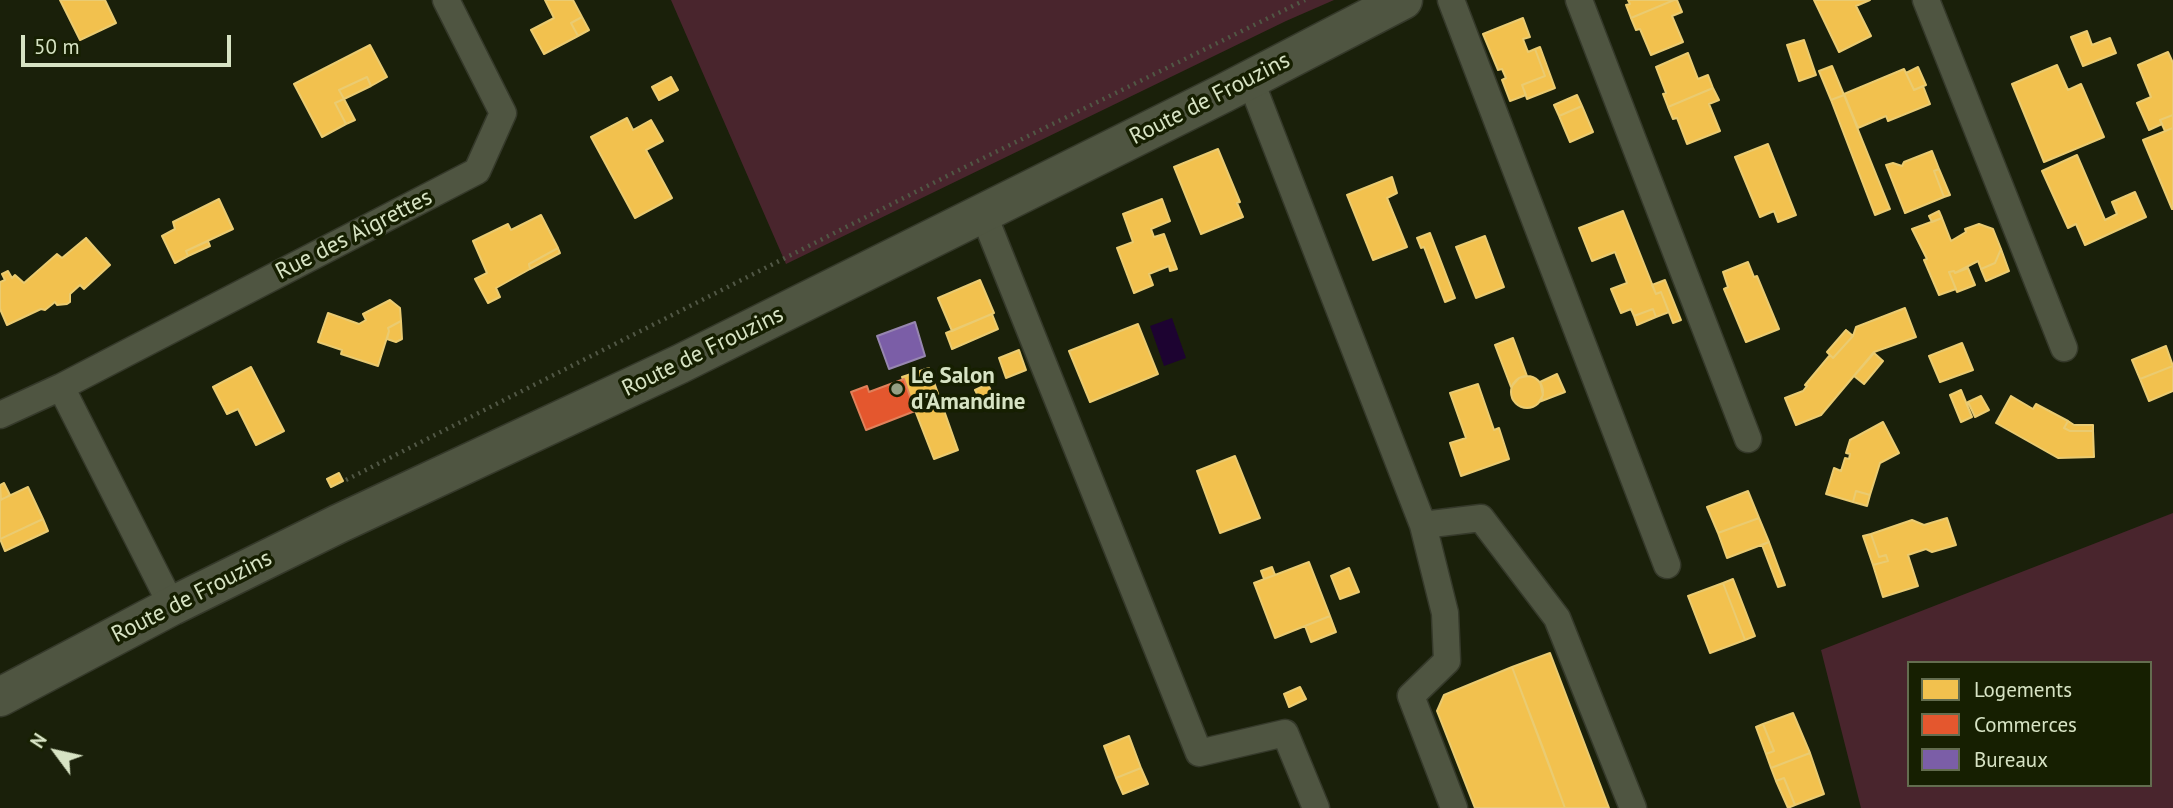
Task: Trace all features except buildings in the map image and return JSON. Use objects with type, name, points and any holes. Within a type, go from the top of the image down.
[{"type":"main road","name":"Route de Frouzins","points":[[0,697],[172,606],[338,524],[680,364],[1403,0]]},
{"type":"street","name":"Rue des Aigrettes","points":[[0,415],[61,387],[477,171],[503,113],[446,0]]},
{"type":"street","points":[[1451,0],[1667,565]]},
{"type":"street","points":[[1579,0],[1748,439]]},
{"type":"street","points":[[1926,0],[2064,348]]},
{"type":"street","points":[[1250,79],[1423,525],[1445,613],[1447,661],[1411,696],[1454,808]]},
{"type":"street","points":[[983,213],[1199,753],[1284,733],[1316,808]]},
{"type":"street","points":[[61,387],[172,606]]},
{"type":"street","points":[[1423,525],[1481,518],[1558,618],[1633,808]]},
{"type":"shaded area","points":[[671,0],[1334,0],[786,264]]},
{"type":"shaded area","points":[[1172,318],[1186,358],[1164,366],[1150,326]]},
{"type":"shaded area","points":[[2173,513],[2173,808],[1861,808],[1821,650]]},
{"type":"place","name":"Le Salon d'Amandine","points":[[897,389]]}]
